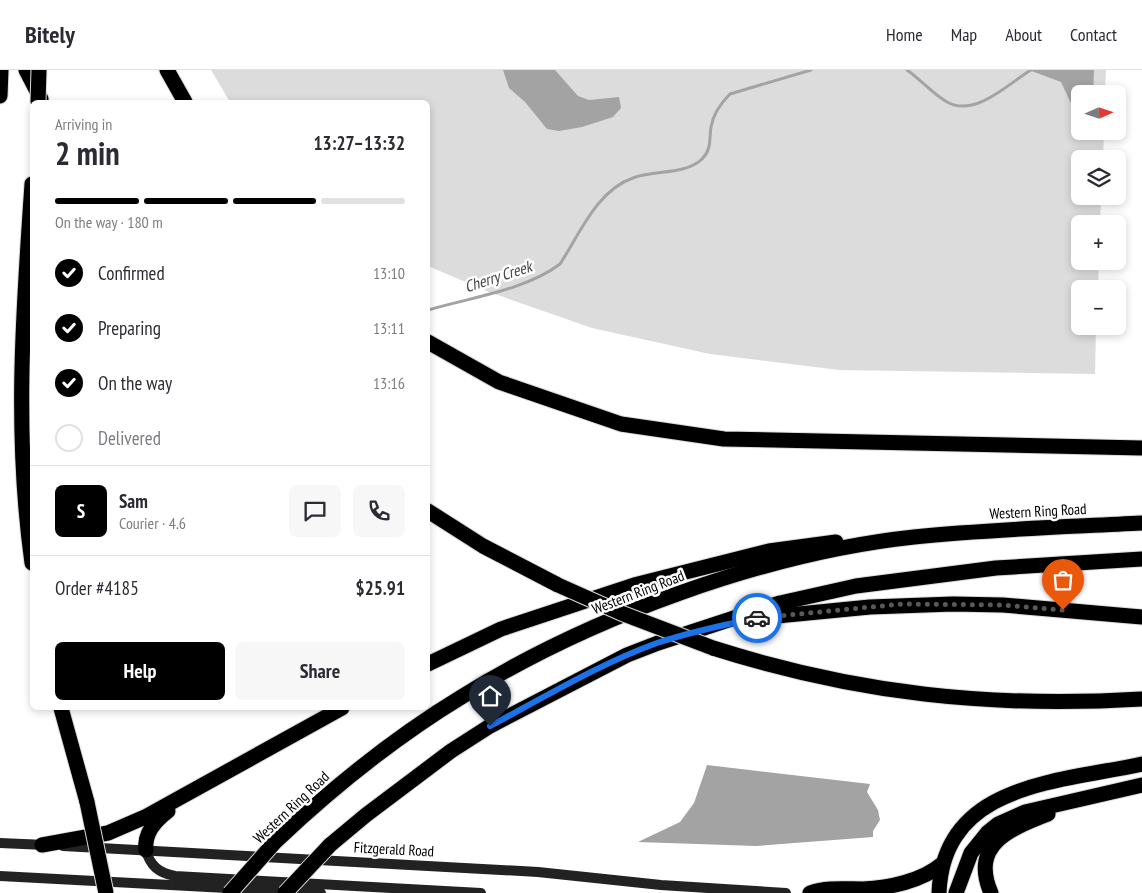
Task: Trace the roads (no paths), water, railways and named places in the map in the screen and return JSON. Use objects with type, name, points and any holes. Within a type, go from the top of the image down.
[{"type":"highway","points":[[0,96],[1,70]]},
{"type":"highway","points":[[26,70],[42,100]]},
{"type":"highway","points":[[38,100],[39,70]]},
{"type":"highway","points":[[167,70],[184,100]]},
{"type":"highway","points":[[30,215],[20,414],[23,476],[30,544]]},
{"type":"highway","points":[[430,343],[499,382],[621,424],[724,438],[1142,448]]},
{"type":"highway","points":[[430,512],[483,546],[558,585],[620,613],[713,648],[771,666],[832,681],[890,691],[1013,701],[1093,702],[1142,699]]},
{"type":"highway","name":"Western Ring Road","points":[[230,893],[275,842],[307,812],[372,760],[463,696],[586,632],[642,608],[723,579],[825,553],[912,537],[1142,523]]},
{"type":"highway","points":[[430,663],[501,629],[634,585],[769,551],[847,540],[912,537]]},
{"type":"highway","points":[[704,630],[780,603],[856,586],[996,568],[1142,559]]},
{"type":"highway","points":[[285,893],[330,845],[366,815],[418,778],[451,751],[490,726],[627,655],[658,643],[762,617],[902,604],[1003,605],[1142,618]]},
{"type":"highway","points":[[62,710],[87,802],[106,893]]},
{"type":"highway","points":[[42,845],[108,833],[193,792],[338,710]]},
{"type":"highway","points":[[939,893],[942,864],[949,847],[970,818],[990,803],[1017,791],[1142,764]]},
{"type":"highway","points":[[956,893],[971,853],[988,832],[998,824],[1025,812],[1142,785]]},
{"type":"highway","points":[[146,850],[146,839],[153,825],[193,792]]},
{"type":"highway","points":[[991,893],[987,884],[985,865],[987,855],[1000,837],[1020,824],[1081,800]]},
{"type":"highway","points":[[810,893],[823,888],[865,889],[897,884],[930,873],[942,864]]},
{"type":"main road","name":"Fitzgerald Road","points":[[0,843],[538,872],[738,892],[786,893]]},
{"type":"main road","points":[[146,850],[150,862],[158,870],[175,876],[481,893]]},
{"type":"main road","points":[[0,876],[321,893]]},
{"type":"waterway","name":"Cherry Creek","points":[[430,309],[514,287],[546,273],[560,264],[590,215],[609,192],[633,178],[687,168],[702,159],[709,148],[711,127],[716,113],[730,94],[811,70]]},
{"type":"waterway","name":"Cherry Creek","points":[[907,70],[942,99],[958,106],[969,106],[991,97],[1031,70]]}]
